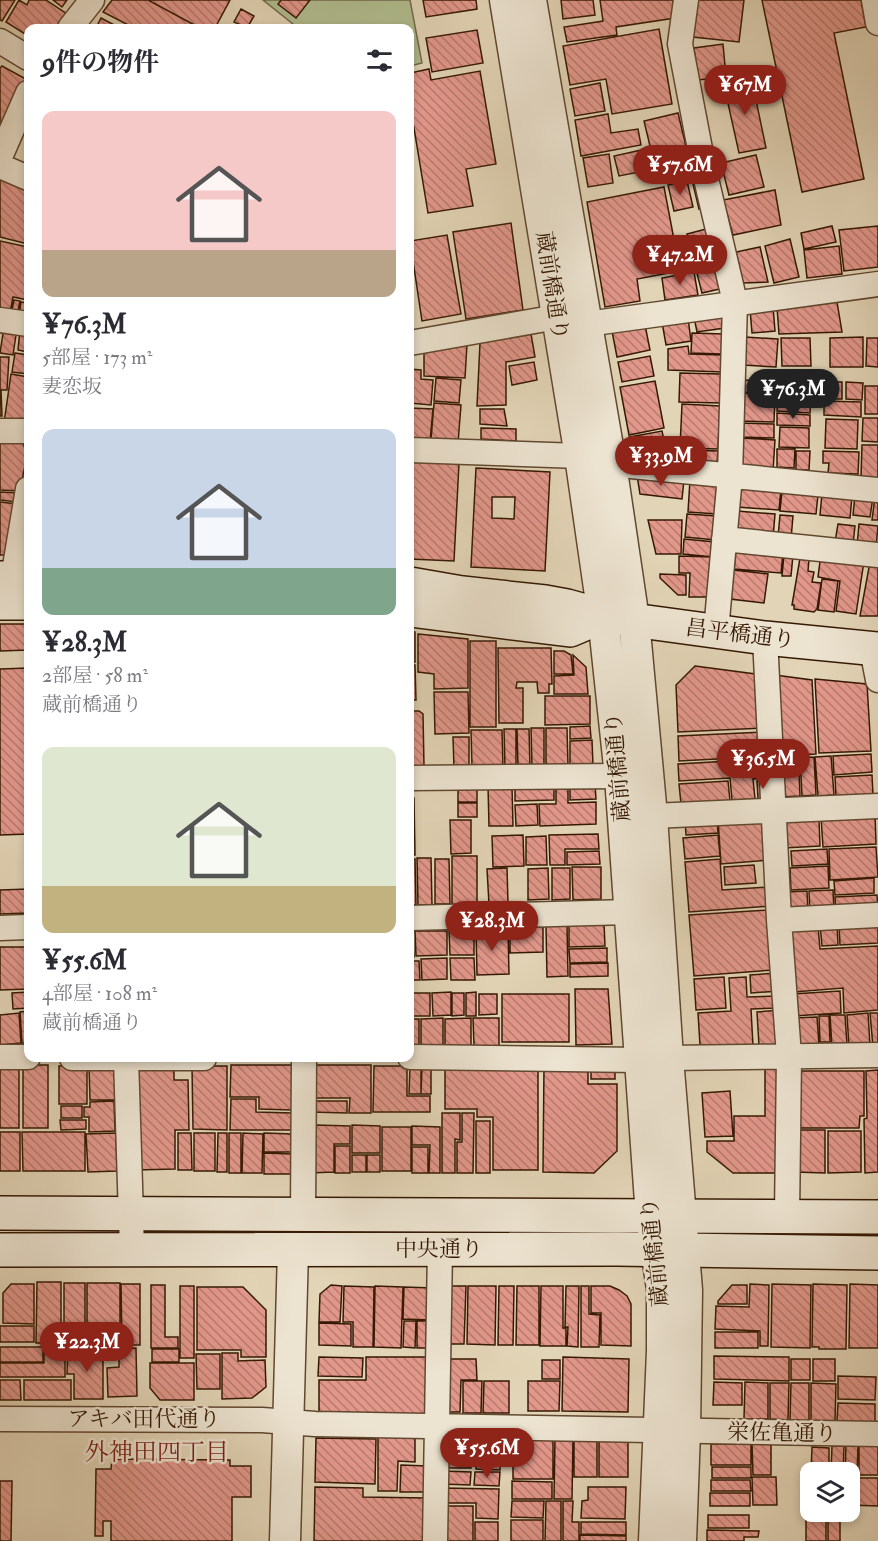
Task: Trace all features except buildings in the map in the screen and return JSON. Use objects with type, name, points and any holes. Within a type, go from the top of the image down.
[{"type":"main road","name":"昌平橋通り","points":[[414,585],[556,604],[619,618],[765,638],[876,659]]},
{"type":"main road","points":[[414,610],[570,630],[619,618]]},
{"type":"main road","name":"中央通り","points":[[0,1213],[878,1217]]},
{"type":"main road","name":"中央通り","points":[[0,1250],[440,1249],[878,1253]]},
{"type":"street","points":[[73,24],[92,0]]},
{"type":"street","name":"蔵前橋通り","points":[[505,0],[580,456],[619,618],[652,816],[668,1058],[666,1216]]},
{"type":"street","name":"蔵前橋通り","points":[[531,0],[611,464],[619,618],[620,776],[638,1060],[666,1216],[669,1250],[662,1289],[681,1541]]},
{"type":"street","points":[[687,0],[680,44],[704,170],[735,302],[730,476],[716,631]]},
{"type":"street","points":[[873,0],[878,23]]},
{"type":"street","points":[[0,41],[24,56]]},
{"type":"street","points":[[0,157],[24,102]]},
{"type":"street","points":[[0,166],[24,176]]},
{"type":"street","points":[[587,324],[878,284]]},
{"type":"street","points":[[414,342],[557,317]]},
{"type":"street","points":[[0,320],[24,323]]},
{"type":"street","points":[[0,431],[24,431]]},
{"type":"street","points":[[414,450],[580,456]]},
{"type":"street","points":[[611,464],[878,490]]},
{"type":"street","points":[[14,588],[24,517]]},
{"type":"street","points":[[724,539],[878,555]]},
{"type":"street","points":[[765,638],[779,920],[789,1056],[787,1216]]},
{"type":"street","points":[[414,778],[620,776]]},
{"type":"street","points":[[652,816],[878,806]]},
{"type":"street","points":[[414,918],[629,912]]},
{"type":"street","points":[[779,920],[878,915]]},
{"type":"street","points":[[0,928],[24,927]]},
{"type":"street","points":[[668,1058],[878,1055]]},
{"type":"street","points":[[0,1057],[24,1057]]},
{"type":"street","points":[[414,1057],[638,1060]]},
{"type":"street","points":[[126,1062],[132,1249]]},
{"type":"street","points":[[303,1215],[304,1062]]},
{"type":"street","points":[[435,1541],[440,1249]]},
{"type":"street","points":[[285,1541],[292,1250]]},
{"type":"street","name":"アキバ田代通り","points":[[0,1419],[262,1420],[437,1425]]},
{"type":"street","name":"栄佐亀通り","points":[[437,1425],[878,1434]]},
{"type":"street","name":"蔵前橋通り","points":[[654,1541],[672,1430]]},
{"type":"green space","points":[[263,0],[410,0],[422,63],[414,65],[414,24],[293,24]]},
{"type":"district","name":"外神田四丁目","points":[[157,1452]]}]
